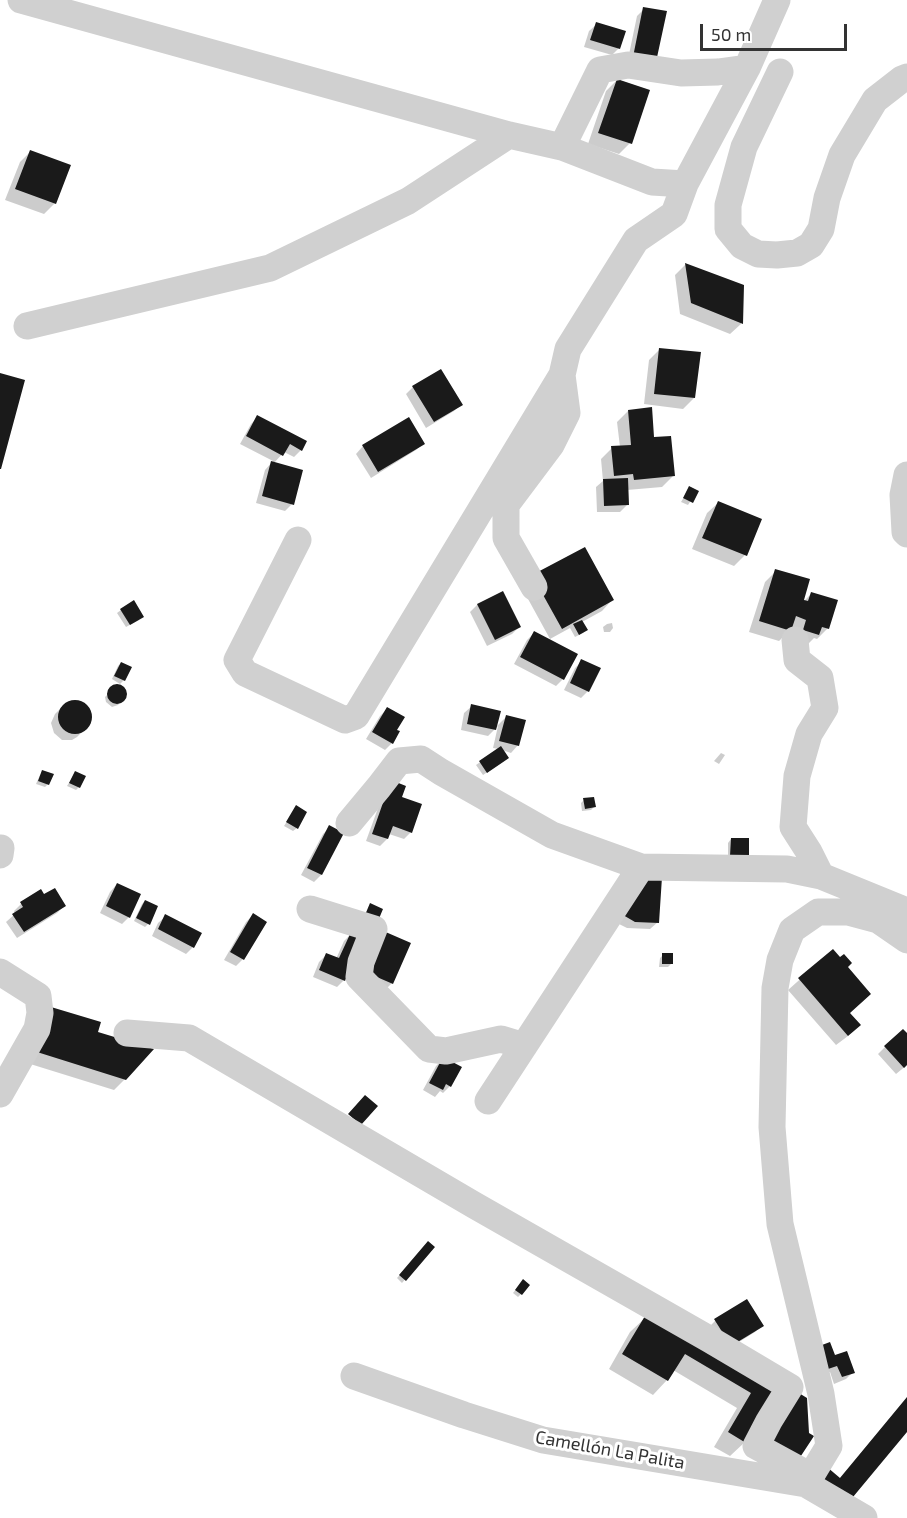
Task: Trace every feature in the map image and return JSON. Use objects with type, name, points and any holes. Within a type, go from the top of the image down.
[{"type":"street","points":[[21,0],[508,135],[562,147],[652,182],[685,184]]},
{"type":"street","points":[[298,540],[237,660],[245,673],[345,720],[356,716],[562,375],[568,349],[636,240],[674,214],[685,184],[747,68],[777,0]]},
{"type":"street","points":[[562,147],[600,70],[628,65],[681,73],[747,68]]},
{"type":"street","points":[[780,72],[744,147],[728,205],[728,229],[742,246],[758,254],[797,253],[811,245],[822,229],[827,198],[842,155],[875,100],[907,77]]},
{"type":"street","points":[[27,326],[270,268],[408,201],[508,135]]},
{"type":"street","points":[[534,586],[506,538],[506,505],[551,445],[567,413],[562,375]]},
{"type":"street","points":[[907,475],[903,495],[907,534]]},
{"type":"street","points":[[795,640],[797,660],[820,678],[825,708],[809,734],[797,776],[794,827],[821,876]]},
{"type":"street","points":[[349,823],[399,760],[421,759],[552,835],[641,867],[787,869],[821,876],[907,911]]},
{"type":"street","points":[[0,848],[0,855]]},
{"type":"street","points":[[488,1101],[641,867]]},
{"type":"street","points":[[310,909],[374,929],[361,962],[359,977],[429,1048],[446,1051],[501,1039],[524,1046]]},
{"type":"street","points":[[127,1033],[189,1038],[790,1387],[756,1446],[809,1480],[829,1446],[821,1394],[780,1224],[772,1127],[775,988],[780,960],[792,930],[818,912],[848,912],[878,920],[907,940]]},
{"type":"street","points":[[0,972],[38,996],[40,1014],[37,1029],[0,1094]]},
{"type":"street","name":"Camellón La Palita","points":[[354,1376],[464,1416],[543,1440],[809,1480],[864,1518]]},
{"type":"building","points":[[643,7],[667,11],[656,62],[633,57]]},
{"type":"building","points":[[596,22],[626,31],[620,49],[590,40]]},
{"type":"building","points":[[617,79],[650,90],[632,144],[598,133]]},
{"type":"building","points":[[30,150],[71,165],[56,204],[15,189]]},
{"type":"building","points":[[685,263],[744,285],[743,324],[691,303]]},
{"type":"building","points":[[659,348],[701,352],[695,398],[654,394]]},
{"type":"building","points":[[441,369],[463,405],[434,422],[412,386]]},
{"type":"building","points":[[0,373],[25,380],[1,469],[0,469]]},
{"type":"building","points":[[652,407],[654,437],[671,436],[675,476],[634,480],[633,474],[614,476],[611,446],[631,445],[628,410]]},
{"type":"building","points":[[257,415],[307,441],[302,451],[290,444],[283,456],[246,436]]},
{"type":"building","points":[[409,417],[425,444],[378,472],[362,445]]},
{"type":"building","points":[[271,461],[303,470],[294,505],[262,496]]},
{"type":"building","points":[[628,478],[629,505],[604,506],[603,479]]},
{"type":"building","points":[[689,486],[699,491],[693,503],[683,498]]},
{"type":"building","points":[[718,501],[762,519],[747,556],[702,538]]},
{"type":"building","points":[[585,547],[614,600],[562,629],[532,575]]},
{"type":"building","points":[[775,569],[810,579],[804,600],[808,601],[811,592],[838,600],[829,629],[822,627],[819,635],[803,630],[806,620],[796,616],[791,631],[759,621]]},
{"type":"building","points":[[503,591],[521,627],[495,640],[477,604]]},
{"type":"building","points":[[134,600],[144,617],[130,625],[120,609]]},
{"type":"building","points":[[582,620],[588,630],[579,635],[573,624]]},
{"type":"building","points":[[534,631],[578,654],[564,680],[520,657]]},
{"type":"building","points":[[581,659],[601,668],[589,692],[570,683]]},
{"type":"building","points":[[121,662],[132,667],[125,681],[114,676]]},
{"type":"building","points":[[117,684],[124,687],[127,694],[124,701],[117,704],[110,701],[107,694],[110,687]]},
{"type":"building","points":[[75,700],[87,705],[92,717],[87,729],[75,734],[63,729],[58,717],[63,705]]},
{"type":"building","points":[[471,704],[501,711],[496,730],[467,724]]},
{"type":"building","points":[[387,707],[405,717],[397,730],[400,731],[393,744],[372,732]]},
{"type":"building","points":[[506,715],[526,720],[519,746],[499,741]]},
{"type":"building","points":[[501,746],[509,758],[487,773],[479,761]]},
{"type":"building","points":[[42,770],[54,774],[49,785],[38,781]]},
{"type":"building","points":[[75,771],[86,776],[80,788],[69,783]]},
{"type":"building","points":[[391,780],[406,786],[402,797],[422,804],[412,833],[393,826],[388,839],[372,834]]},
{"type":"building","points":[[594,797],[596,807],[585,809],[583,798]]},
{"type":"building","points":[[296,805],[307,812],[298,829],[286,822]]},
{"type":"building","points":[[329,825],[344,833],[322,875],[307,868]]},
{"type":"building","points":[[731,838],[749,838],[749,857],[730,856]]},
{"type":"building","points":[[644,876],[662,877],[659,923],[635,922],[623,915]]},
{"type":"building","points":[[117,883],[141,894],[130,918],[106,906]]},
{"type":"building","points":[[55,888],[66,906],[24,932],[12,914],[23,907],[20,902],[41,889],[44,894]]},
{"type":"building","points":[[145,900],[158,906],[150,925],[136,918]]},
{"type":"building","points":[[370,903],[383,909],[378,921],[365,915]]},
{"type":"building","points":[[253,913],[267,922],[244,960],[230,952]]},
{"type":"building","points":[[165,914],[202,933],[194,948],[158,929]]},
{"type":"building","points":[[381,930],[411,943],[393,984],[363,971]]},
{"type":"building","points":[[351,932],[363,937],[345,981],[319,970],[326,953],[339,958]]},
{"type":"building","points":[[833,949],[840,957],[844,954],[852,963],[848,967],[871,994],[850,1013],[861,1025],[848,1036],[798,978]]},
{"type":"building","points":[[662,953],[673,953],[673,964],[662,964]]},
{"type":"building","points":[[51,1007],[101,1022],[98,1032],[154,1049],[126,1080],[37,1052]]},
{"type":"building","points":[[903,1029],[907,1033],[907,1065],[904,1068],[884,1046]]},
{"type":"building","points":[[443,1057],[462,1067],[451,1087],[446,1084],[443,1090],[429,1083]]},
{"type":"building","points":[[365,1095],[378,1106],[361,1125],[348,1114]]},
{"type":"building","points":[[428,1241],[435,1247],[406,1281],[399,1275]]},
{"type":"building","points":[[523,1279],[530,1285],[522,1295],[515,1290]]},
{"type":"building","points":[[747,1299],[764,1326],[731,1346],[714,1319]]},
{"type":"building","points":[[645,1316],[780,1387],[746,1443],[728,1432],[751,1393],[685,1354],[668,1381],[622,1354]]},
{"type":"building","points":[[830,1342],[835,1355],[847,1351],[855,1373],[842,1377],[837,1366],[822,1371],[814,1348]]},
{"type":"building","points":[[794,1390],[807,1398],[809,1433],[814,1436],[795,1465],[760,1443]]},
{"type":"building","points":[[907,1397],[907,1432],[848,1503],[817,1478],[827,1467],[840,1478]]}]
